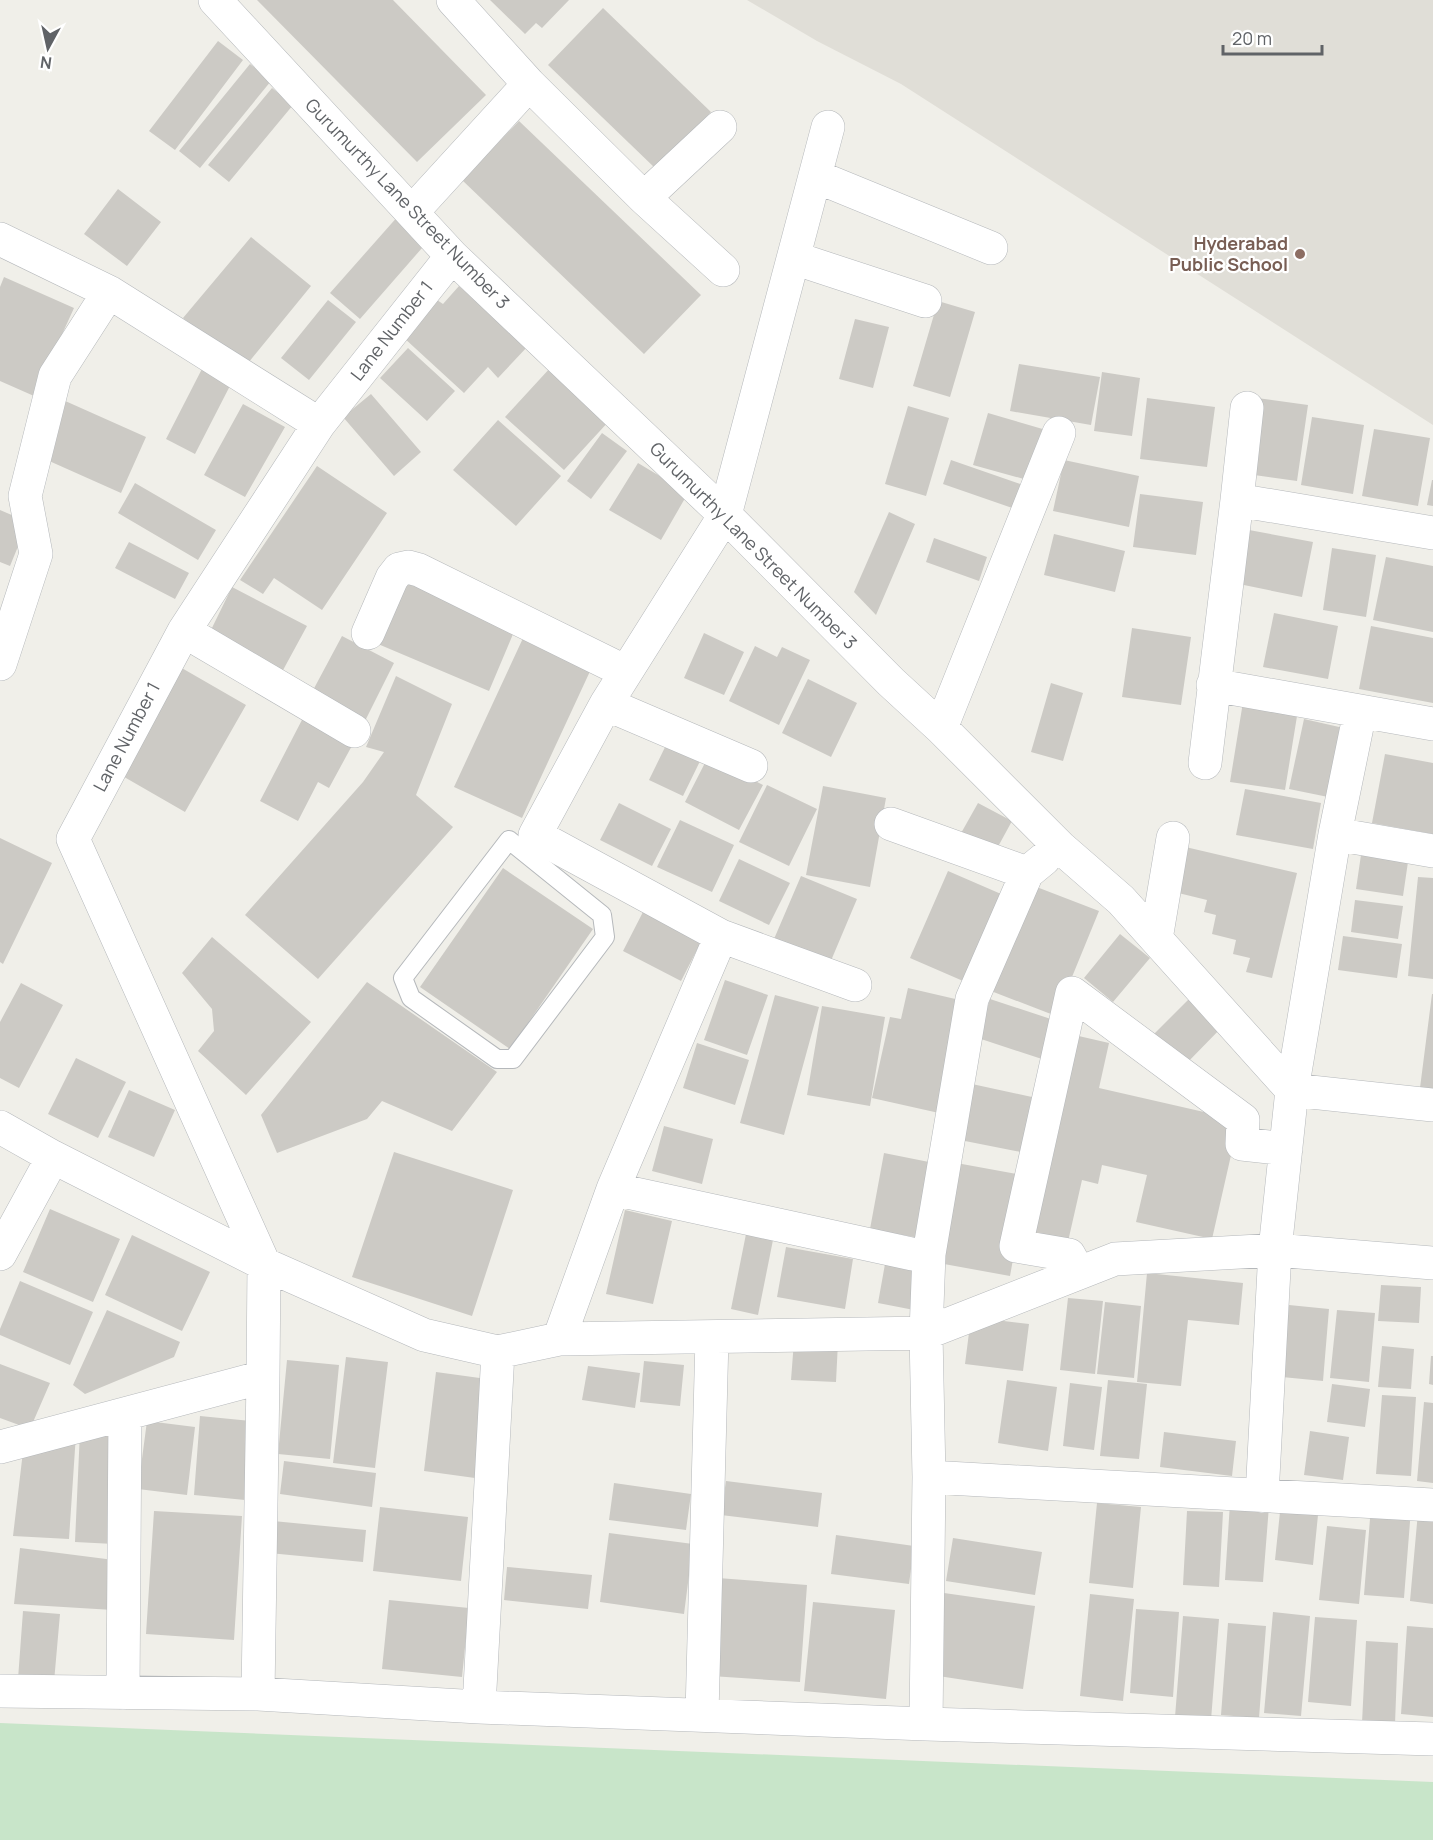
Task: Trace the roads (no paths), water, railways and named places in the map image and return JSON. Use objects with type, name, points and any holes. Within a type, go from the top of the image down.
[{"type":"street","name":"Gurumurthy Lane Street Number 3","points":[[215,0],[452,256],[725,515],[1060,847],[1121,900],[1292,1090]]},
{"type":"street","points":[[453,0],[529,84],[644,198],[723,270]]},
{"type":"street","points":[[412,212],[529,84]]},
{"type":"street","points":[[644,198],[720,127]]},
{"type":"street","points":[[828,127],[725,515],[606,704],[528,842],[721,936],[855,986]]},
{"type":"street","points":[[815,176],[991,248]]},
{"type":"street","points":[[4,249],[109,292],[319,424]]},
{"type":"street","name":"Lane Number 1","points":[[264,1264],[73,839],[184,631],[319,424],[452,256]]},
{"type":"street","points":[[794,258],[925,301]]},
{"type":"street","points":[[0,664],[36,554],[25,496],[55,376],[109,292]]},
{"type":"street","points":[[1204,763],[1237,500],[1246,408]]},
{"type":"street","points":[[940,728],[1059,433]]},
{"type":"street","points":[[1237,500],[1433,533]]},
{"type":"street","points":[[368,633],[392,578],[399,569],[408,567],[419,570],[626,672]]},
{"type":"street","points":[[184,631],[354,731]]},
{"type":"street","points":[[1214,685],[1433,724]]},
{"type":"street","points":[[606,704],[751,766]]},
{"type":"street","points":[[1262,1496],[1275,1250],[1292,1090],[1335,834],[1360,712]]},
{"type":"street","points":[[891,824],[1027,873]]},
{"type":"street","points":[[1335,834],[1433,851]]},
{"type":"street","points":[[1156,939],[1173,838]]},
{"type":"street","points":[[926,1724],[928,1477],[926,1333],[929,1254],[972,999],[1027,873],[1060,847]]},
{"type":"street","points":[[559,1340],[613,1189],[721,936]]},
{"type":"street","points":[[1079,1273],[1069,1254],[1016,1246],[1072,993],[1244,1120],[1242,1144],[1286,1149]]},
{"type":"street","points":[[1292,1090],[1433,1105]]},
{"type":"street","points":[[0,1127],[53,1157],[264,1264],[424,1335],[498,1352],[559,1340],[926,1333],[1115,1259],[1275,1250],[1433,1263]]},
{"type":"street","points":[[0,1254],[53,1157]]},
{"type":"street","points":[[613,1189],[912,1254]]},
{"type":"street","points":[[258,1694],[264,1264]]},
{"type":"street","points":[[702,1714],[712,1338]]},
{"type":"street","points":[[478,1707],[498,1352]]},
{"type":"street","points":[[0,1447],[263,1377]]},
{"type":"street","points":[[123,1693],[125,1414]]},
{"type":"street","points":[[928,1477],[1433,1506]]},
{"type":"street","points":[[0,1691],[258,1694],[478,1707],[926,1724],[1433,1739]]},
{"type":"lane","points":[[509,840],[528,842],[602,915],[605,937],[513,1059],[497,1059],[411,998],[403,978],[509,840]]},
{"type":"place","name":"Hyderabad Public School","points":[[1300,254]]}]
